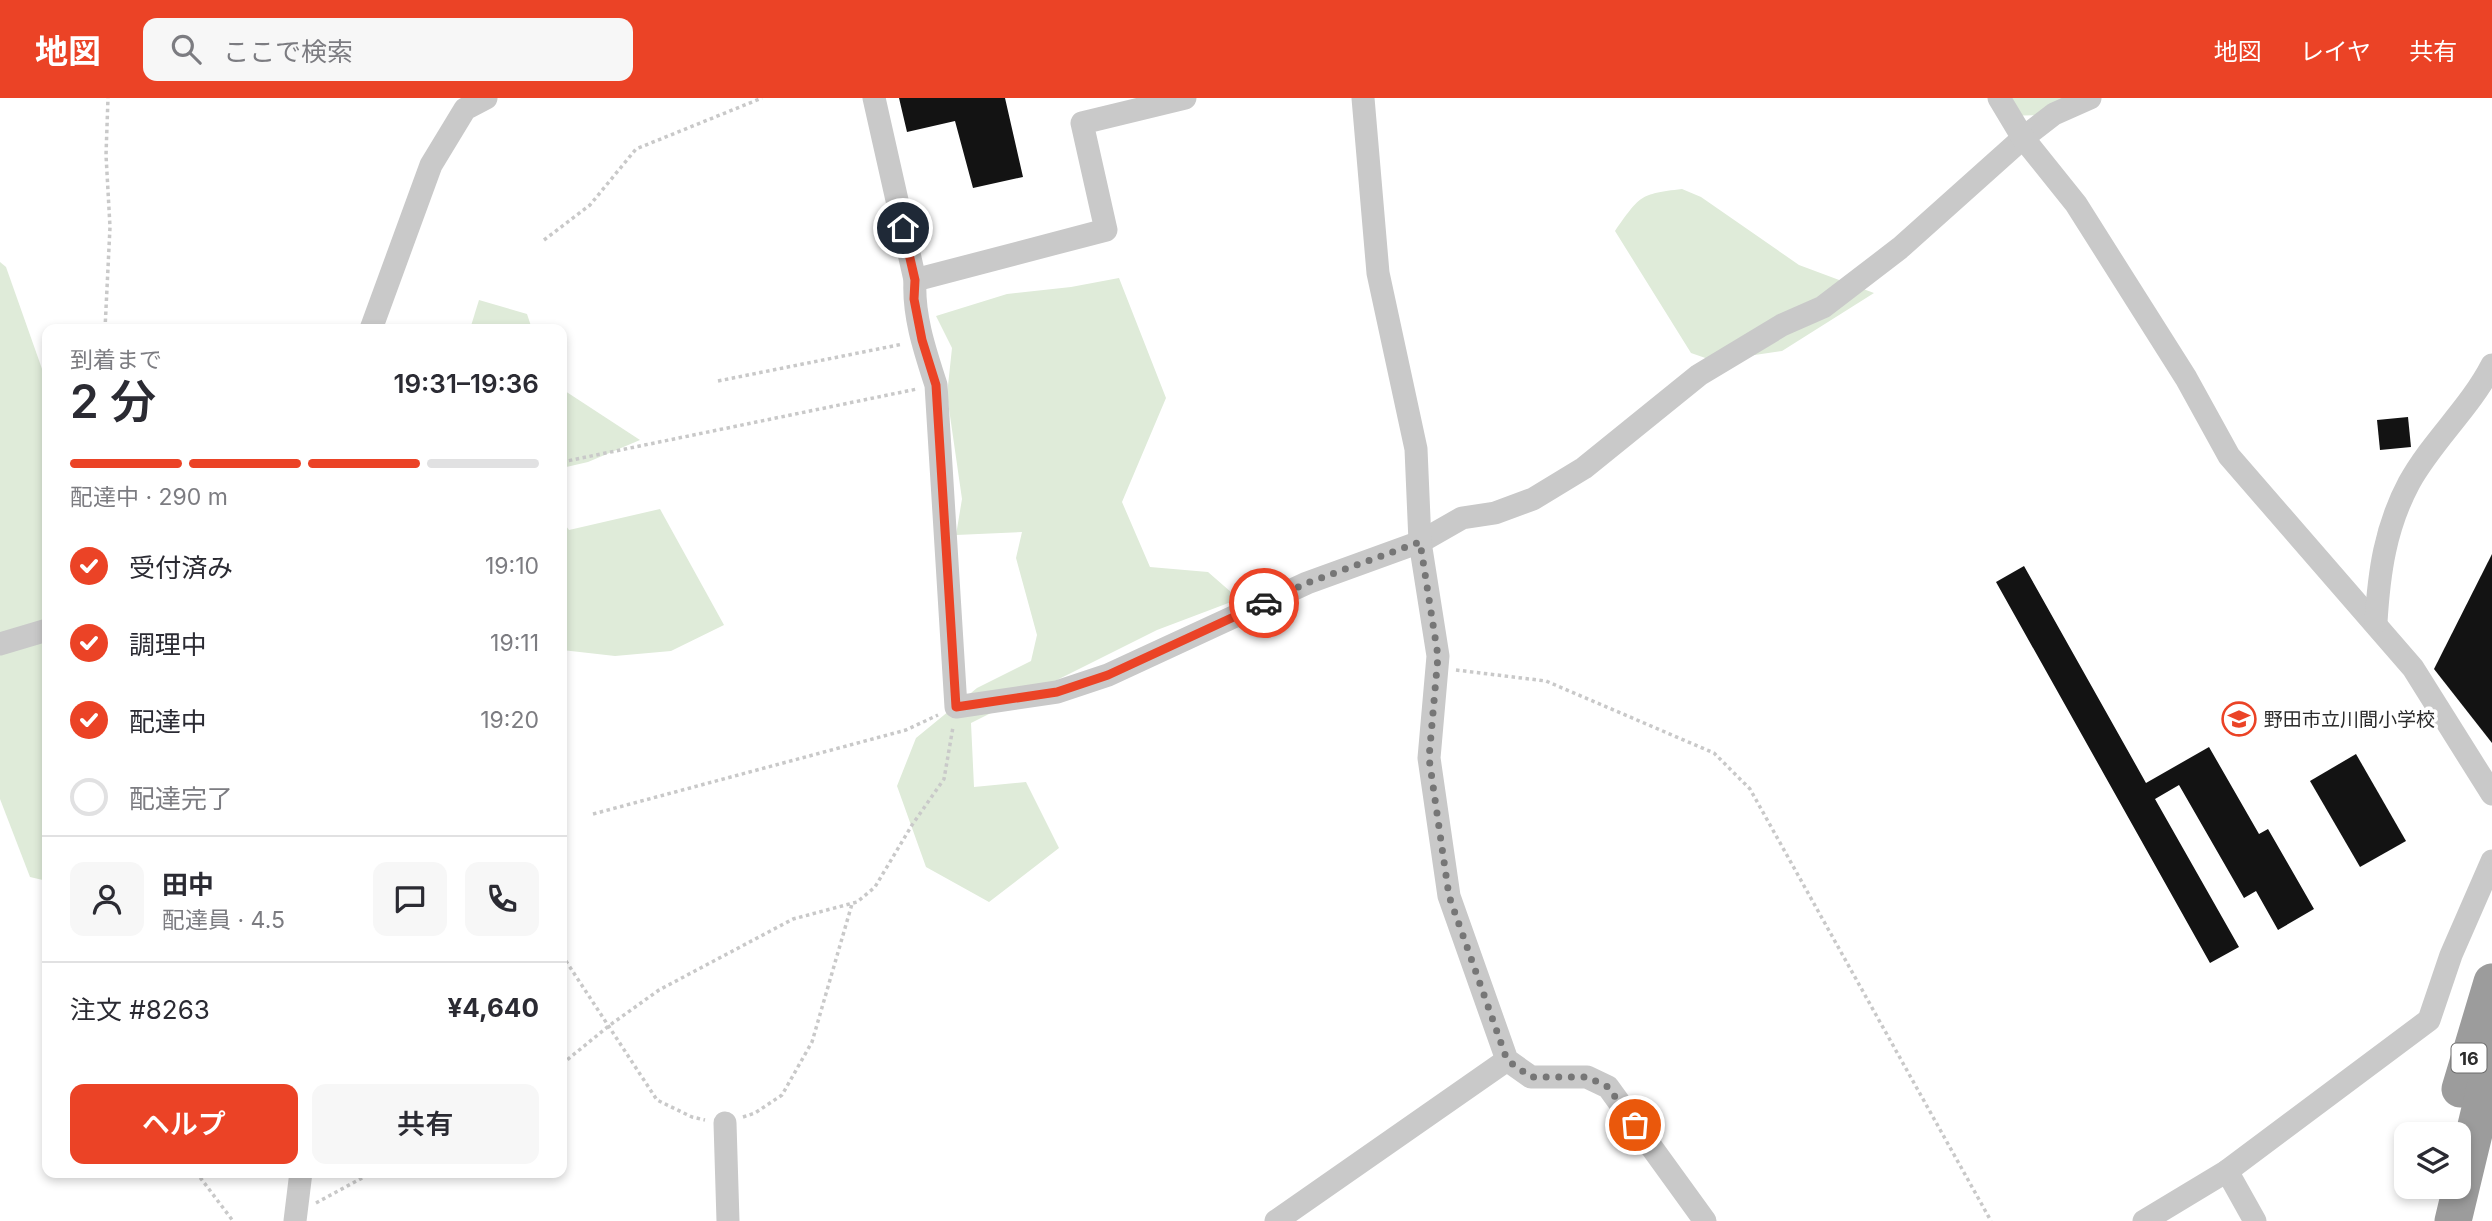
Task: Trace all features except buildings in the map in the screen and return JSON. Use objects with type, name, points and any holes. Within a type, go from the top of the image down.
[{"type":"highway","name":"16","points":[[2451,1122],[2492,982]]},
{"type":"highway","name":"16","points":[[2453,1221],[2490,1064]]},
{"type":"highway","name":"16","points":[[2468,1221],[2490,1064]]},
{"type":"highway","points":[[2428,1221],[2433,1199]]},
{"type":"street","points":[[373,324],[431,165],[465,109],[486,98]]},
{"type":"street","points":[[874,98],[915,280],[914,299],[922,340],[936,385],[956,707],[1057,692],[1108,675],[1307,583],[1420,542],[1462,518],[1495,513],[1533,499],[1584,468],[1699,375],[1782,325],[1823,307],[1900,248],[2023,138],[2054,114],[2090,98]]},
{"type":"street","points":[[915,280],[1106,230],[1082,123],[1122,106],[1185,98]]},
{"type":"street","points":[[1363,98],[1378,273],[1416,449],[1420,542],[1438,656],[1429,758],[1449,896],[1507,1060],[1531,1077],[1587,1077],[1608,1087],[1705,1221]]},
{"type":"street","points":[[1999,98],[2023,138],[2076,204],[2186,378],[2229,456],[2376,622],[2413,668],[2492,794]]},
{"type":"street","points":[[2376,622],[2379,573],[2386,536],[2409,483],[2481,388],[2492,365]]},
{"type":"street","points":[[0,644],[42,631]]},
{"type":"street","points":[[2144,1221],[2227,1171],[2429,1020],[2487,861]]},
{"type":"street","points":[[1276,1221],[1507,1060]]},
{"type":"street","points":[[725,1123],[728,1221]]},
{"type":"street","points":[[2227,1171],[2255,1221]]},
{"type":"street","points":[[296,1217],[300,1178]]},
{"type":"path","points":[[105,324],[110,227],[106,155],[108,98]]},
{"type":"path","points":[[544,240],[590,205],[636,149],[762,98]]},
{"type":"path","points":[[718,381],[922,340]]},
{"type":"path","points":[[567,462],[936,385]]},
{"type":"path","points":[[1437,667],[1546,681],[1714,753],[1750,789],[1992,1221]]},
{"type":"path","points":[[593,814],[906,730],[956,707]]},
{"type":"path","points":[[567,1060],[610,1024],[659,990],[793,919],[852,904],[875,887],[912,825],[944,779],[956,707]]},
{"type":"path","points":[[2487,861],[2492,867]]},
{"type":"path","points":[[567,962],[610,1024],[657,1100],[692,1117],[725,1123],[755,1113],[782,1096],[812,1042],[852,904]]},
{"type":"path","points":[[201,1178],[233,1221]]},
{"type":"path","points":[[296,1217],[363,1178]]},
{"type":"green space","points":[[1995,98],[2088,98],[2039,115],[2001,116]]},
{"type":"green space","points":[[1682,189],[1701,197],[1799,265],[1874,293],[1782,351],[1714,361],[1691,353],[1615,231],[1630,210],[1648,195]]},
{"type":"green space","points":[[0,262],[6,267],[42,369],[42,880],[30,877],[0,799]]},
{"type":"green space","points":[[1119,278],[1166,398],[1122,502],[1150,567],[1208,572],[1239,599],[1157,630],[971,723],[974,787],[1026,782],[1059,848],[989,902],[926,867],[897,786],[916,738],[977,688],[1031,661],[1037,635],[1016,558],[1022,532],[956,535],[962,499],[947,395],[952,348],[936,316],[1007,294],[1071,287]]},
{"type":"green space","points":[[479,300],[527,314],[530,324],[472,324]]},
{"type":"green space","points":[[567,392],[640,440],[588,462],[567,467]]},
{"type":"green space","points":[[660,509],[724,625],[671,651],[615,656],[567,651],[567,527],[569,530]]},
{"type":"way so far","points":[[1264,603],[1307,583],[1420,542],[1438,656],[1429,758],[1449,896],[1507,1060],[1531,1077],[1587,1077],[1608,1087],[1635,1125]]},
{"type":"place","name":"野田市立川間小学校","points":[[2239,719]]},
{"type":"route","points":[[903,228],[915,280],[914,299],[922,340],[936,385],[956,707],[1057,692],[1108,675],[1264,603]]}]
